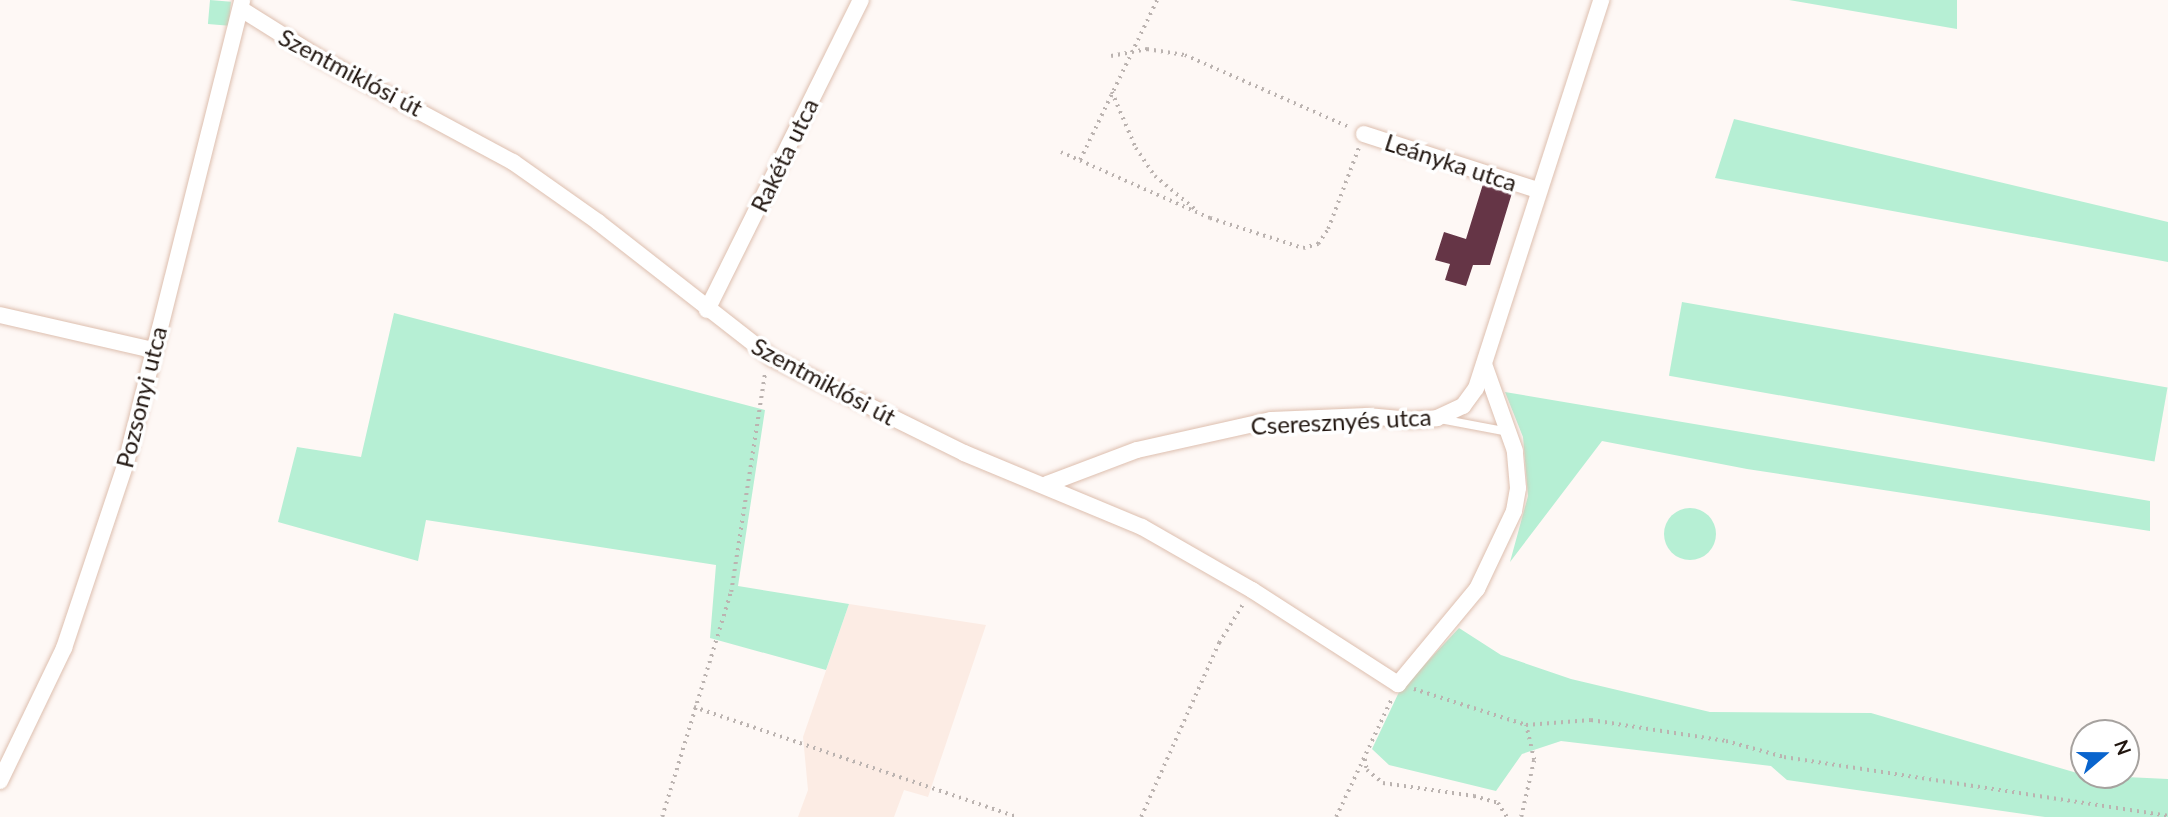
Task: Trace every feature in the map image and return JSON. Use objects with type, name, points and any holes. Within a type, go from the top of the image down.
[{"type":"street","name":"Rakéta utca","points":[[707,310],[861,0]]},
{"type":"street","name":"Cseresznyés utca","points":[[1047,484],[1137,450],[1271,420],[1437,418],[1463,406],[1476,388],[1537,190],[1601,0]]},
{"type":"street","name":"Szentmiklósi út","points":[[241,5],[316,56],[513,162],[598,222],[707,310],[772,358],[964,453],[1047,484],[1142,527],[1252,590],[1398,684]]},
{"type":"street","name":"Pozsonyi utca","points":[[0,781],[74,620],[132,446],[153,349],[241,5]]},
{"type":"street","name":"Leányka utca","points":[[1364,134],[1537,190]]},
{"type":"street","points":[[0,315],[153,349]]},
{"type":"street","points":[[1398,684],[1458,615],[1498,549],[1518,488],[1509,432],[1483,364]]},
{"type":"lane","points":[[1437,418],[1509,432]]},
{"type":"path","points":[[1080,160],[1157,0]]},
{"type":"path","points":[[1061,152],[1210,218],[1303,248],[1318,244],[1328,229],[1364,134],[1185,55],[1147,49],[1130,56],[1111,56]]},
{"type":"path","points":[[1112,92],[1136,148],[1155,176],[1210,218]]},
{"type":"path","points":[[662,817],[693,707],[731,592],[765,371],[772,358]]},
{"type":"path","points":[[1141,817],[1219,643],[1252,590]]},
{"type":"path","points":[[1336,817],[1398,684],[1526,725],[1591,720],[1727,741],[1784,757],[2168,816]]},
{"type":"path","points":[[693,707],[1017,817]]},
{"type":"path","points":[[1521,817],[1534,760],[1526,725]]},
{"type":"path","points":[[1364,757],[1367,770],[1382,783],[1474,796],[1498,803],[1507,817]]},
{"type":"shaded area","points":[[849,604],[986,625],[928,797],[904,790],[894,817],[798,817],[808,790],[803,737]]},
{"type":"green space","points":[[210,0],[231,2],[229,26],[208,24]]},
{"type":"green space","points":[[1789,0],[1957,0],[1957,29]]},
{"type":"green space","points":[[1734,119],[2168,222],[2168,262],[1715,178]]},
{"type":"green space","points":[[1682,302],[2168,388],[2154,461],[1669,376]]},
{"type":"green space","points":[[394,313],[765,410],[738,586],[849,604],[826,670],[710,638],[716,565],[426,520],[418,561],[278,522],[297,447],[361,457]]},
{"type":"green space","points":[[1505,392],[2150,501],[2150,531],[1747,469],[1602,441],[1510,562],[1528,496],[1523,437]]},
{"type":"green space","points":[[1690,508],[1700,510],[1708,516],[1714,524],[1714,544],[1708,552],[1700,558],[1690,560],[1680,558],[1672,552],[1666,544],[1664,534],[1666,524],[1672,516],[1680,510]]},
{"type":"green space","points":[[1459,628],[1501,655],[1571,679],[1710,712],[1871,713],[2070,771],[2070,789],[2140,789],[2140,778],[2168,779],[2168,817],[2045,817],[1787,780],[1771,766],[1561,741],[1522,754],[1496,791],[1389,765],[1372,749],[1399,692]]},
{"type":"building","points":[[1483,184],[1512,193],[1490,265],[1473,265],[1466,286],[1445,280],[1450,264],[1435,260],[1444,232],[1466,239]]}]
